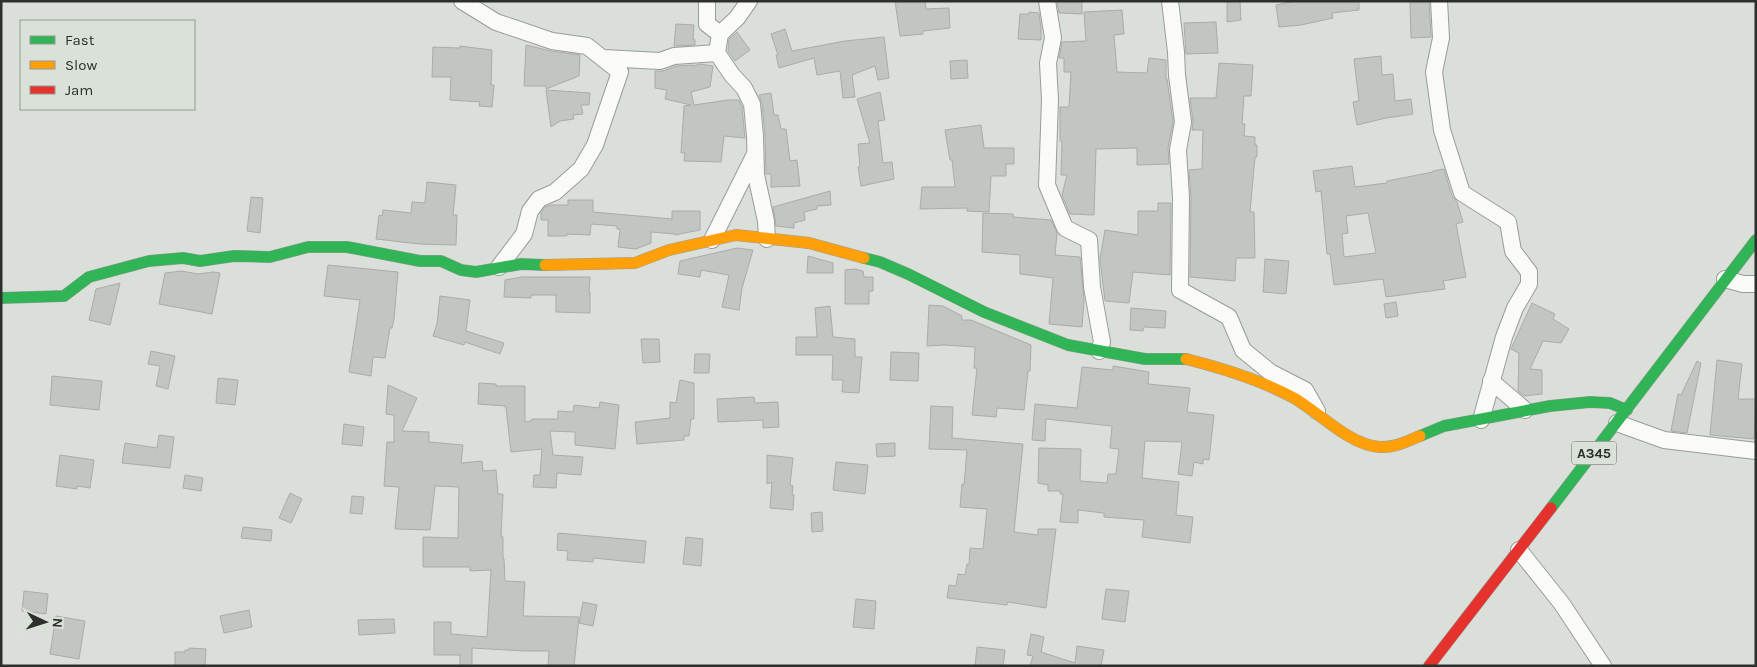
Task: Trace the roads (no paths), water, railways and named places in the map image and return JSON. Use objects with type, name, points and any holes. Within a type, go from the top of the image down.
[{"type":"main road","points":[[1,298],[64,296],[89,278],[149,261],[183,258],[200,260],[234,256],[270,257],[308,247],[347,247],[411,259],[440,262],[461,270],[476,272],[521,264],[635,263],[669,250],[736,236],[809,243],[880,262],[1020,327],[1068,345],[1145,359],[1186,360],[1230,370],[1294,398],[1354,439],[1379,447],[1396,446],[1444,426],[1550,406],[1590,402],[1610,403],[1627,410]]},
{"type":"main road","name":"A345","points":[[1430,666],[1756,240]]},
{"type":"street","points":[[462,1],[496,22],[552,41],[587,46],[620,72]]},
{"type":"street","points":[[707,1],[707,24],[720,34]]},
{"type":"street","points":[[749,1],[720,34],[717,53],[732,75],[744,88],[752,104],[756,175],[768,239]]},
{"type":"street","points":[[1047,1],[1053,38],[1048,63],[1050,100],[1047,185],[1065,228],[1089,240],[1092,287],[1102,342],[1100,351]]},
{"type":"street","points":[[1170,1],[1176,52],[1176,75],[1184,122],[1178,150],[1181,197],[1180,290],[1229,317],[1243,350],[1270,372],[1305,390],[1321,417]]},
{"type":"street","points":[[1439,1],[1441,38],[1434,72],[1442,130],[1462,193],[1508,222],[1513,251],[1529,272],[1528,284],[1515,308],[1504,337],[1481,420]]},
{"type":"street","points":[[620,72],[674,56],[717,53]]},
{"type":"street","points":[[604,58],[660,61]]},
{"type":"street","points":[[499,267],[524,234],[530,211],[538,200],[555,192],[581,169],[595,146],[620,72]]},
{"type":"street","points":[[712,240],[754,154]]},
{"type":"street","points":[[1725,279],[1743,284],[1756,284]]},
{"type":"street","points":[[1491,381],[1524,410]]},
{"type":"street","points":[[1617,423],[1664,440],[1756,450]]},
{"type":"street","points":[[1519,550],[1562,604],[1603,666]]}]
